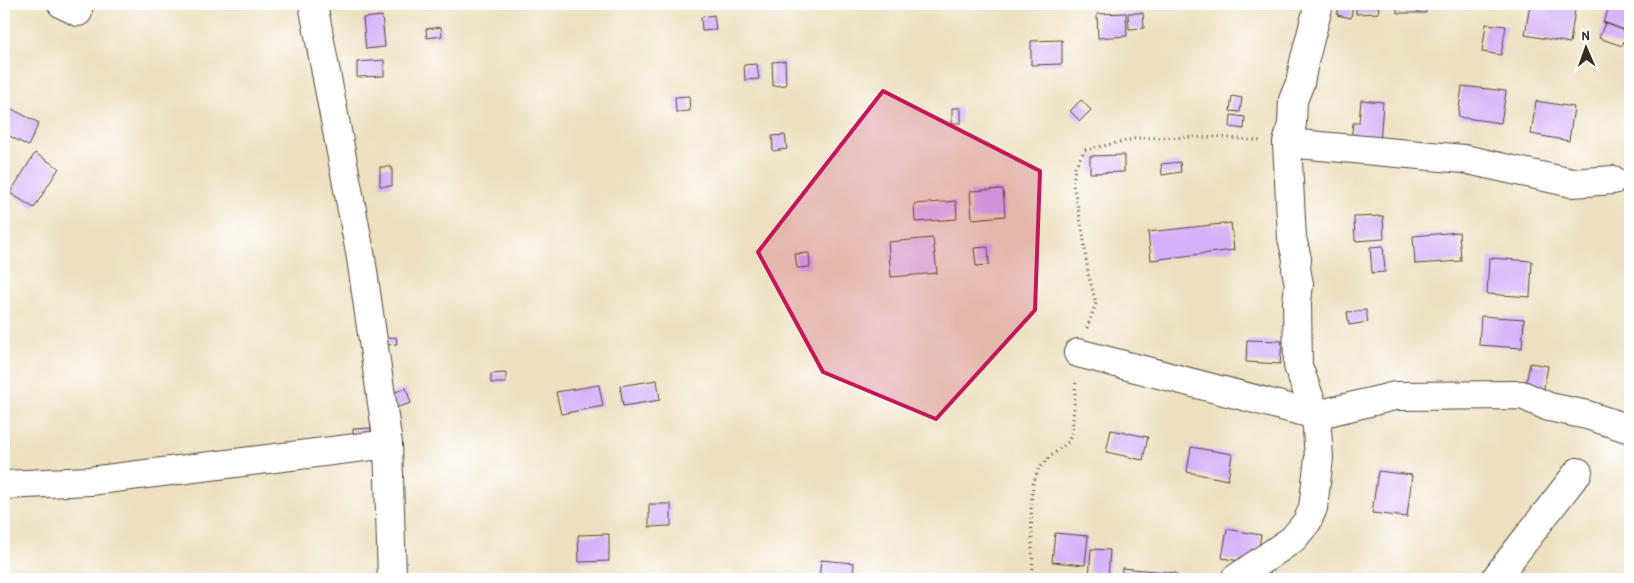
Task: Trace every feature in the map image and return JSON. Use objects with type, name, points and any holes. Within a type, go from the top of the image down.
[{"type":"street","points":[[313,4],[361,258],[388,444],[392,579]]},
{"type":"street","points":[[1235,579],[1293,539],[1307,522],[1313,508],[1318,458],[1316,415],[1298,366],[1297,302],[1299,284],[1296,269],[1297,260],[1292,238],[1287,143],[1292,124],[1293,100],[1300,83],[1319,4]]},
{"type":"street","points":[[1287,143],[1464,159],[1572,183],[1613,180]]},
{"type":"street","points":[[1078,354],[1316,415],[1395,396],[1522,395],[1548,407],[1587,415],[1630,429]]},
{"type":"street","points":[[4,485],[90,482],[388,444]]},
{"type":"street","points":[[1495,579],[1578,472]]},
{"type":"path","points":[[1033,579],[1030,505],[1033,484],[1039,468],[1050,456],[1068,442],[1072,433],[1078,354],[1096,303],[1088,273],[1084,233],[1073,184],[1075,166],[1085,150],[1138,138],[1219,137],[1287,143]]},
{"type":"highlighted area","points":[[883,91],[1040,171],[1035,310],[936,419],[823,372],[758,252]]},
{"type":"building","points":[[1339,4],[1353,4],[1351,18],[1337,15]]},
{"type":"building","points":[[1356,4],[1378,4],[1379,13],[1356,14]]},
{"type":"building","points":[[1397,4],[1426,4],[1426,13],[1397,13]]},
{"type":"building","points":[[1530,4],[1575,9],[1570,43],[1525,35]]},
{"type":"building","points":[[1611,4],[1630,4],[1630,32],[1603,22]]},
{"type":"building","points":[[1126,13],[1127,36],[1098,38],[1097,14]]},
{"type":"building","points":[[1128,13],[1143,13],[1144,28],[1129,29]]},
{"type":"building","points":[[714,15],[716,30],[702,31],[701,17]]},
{"type":"building","points":[[382,16],[385,47],[366,49],[363,18]]},
{"type":"building","points":[[1605,23],[1628,32],[1622,46],[1599,38]]},
{"type":"building","points":[[1486,24],[1506,26],[1501,55],[1482,52]]},
{"type":"building","points":[[441,27],[442,36],[427,38],[426,29]]},
{"type":"building","points":[[1062,40],[1062,64],[1031,65],[1031,41]]},
{"type":"building","points":[[384,60],[384,76],[357,77],[357,62]]},
{"type":"building","points":[[785,61],[786,85],[773,86],[772,62]]},
{"type":"building","points":[[757,64],[759,79],[745,80],[744,65]]},
{"type":"building","points":[[1462,86],[1506,91],[1501,123],[1458,117]]},
{"type":"building","points":[[689,96],[690,111],[676,112],[675,97]]},
{"type":"building","points":[[1232,96],[1242,98],[1240,112],[1230,111]]},
{"type":"building","points":[[1081,100],[1091,110],[1080,121],[1070,111]]},
{"type":"building","points":[[1361,100],[1383,102],[1380,145],[1351,142],[1353,123],[1359,123]]},
{"type":"building","points":[[1536,101],[1574,107],[1569,141],[1531,134]]},
{"type":"building","points":[[4,105],[39,123],[28,146],[4,133]]},
{"type":"building","points":[[952,108],[961,108],[961,123],[952,123]]},
{"type":"building","points":[[1231,115],[1245,117],[1244,129],[1230,127]]},
{"type":"building","points":[[785,135],[787,149],[773,151],[772,136]]},
{"type":"building","points":[[35,153],[59,168],[34,208],[10,193]]},
{"type":"building","points":[[1124,155],[1124,172],[1090,173],[1090,156]]},
{"type":"building","points":[[1180,162],[1181,172],[1162,175],[1161,164]]},
{"type":"building","points":[[380,167],[392,167],[392,186],[380,186]]},
{"type":"building","points":[[1003,189],[1005,216],[972,219],[970,191]]},
{"type":"building","points":[[956,201],[957,219],[915,222],[914,204]]},
{"type":"building","points":[[1383,216],[1384,239],[1355,241],[1354,217]]},
{"type":"building","points":[[1231,223],[1234,250],[1151,260],[1148,232]]},
{"type":"building","points":[[1459,232],[1461,261],[1415,264],[1413,236]]},
{"type":"building","points":[[933,238],[937,273],[891,277],[888,242]]},
{"type":"building","points":[[1383,246],[1385,272],[1372,273],[1370,247]]},
{"type":"building","points":[[988,247],[989,265],[976,266],[974,248]]},
{"type":"building","points":[[809,253],[810,267],[797,268],[795,254]]},
{"type":"building","points":[[1489,258],[1532,261],[1530,297],[1487,294]]},
{"type":"building","points":[[1366,310],[1368,322],[1349,325],[1347,312]]},
{"type":"building","points":[[1481,316],[1524,319],[1522,348],[1479,345]]},
{"type":"building","points":[[396,337],[397,344],[387,345],[387,338]]},
{"type":"building","points":[[1247,340],[1282,341],[1280,364],[1246,362]]},
{"type":"building","points":[[1530,363],[1548,366],[1543,393],[1525,389]]},
{"type":"building","points":[[506,373],[506,383],[491,383],[491,374]]},
{"type":"building","points":[[657,380],[660,400],[623,406],[620,386]]},
{"type":"building","points":[[599,385],[603,406],[561,414],[556,392]]},
{"type":"building","points":[[406,388],[411,403],[395,408],[390,394]]},
{"type":"building","points":[[371,428],[371,442],[354,443],[353,429]]},
{"type":"building","points":[[1111,430],[1148,437],[1143,460],[1106,452]]},
{"type":"building","points":[[1191,447],[1232,454],[1228,480],[1187,472]]},
{"type":"building","points":[[1378,471],[1412,475],[1407,517],[1372,513]]},
{"type":"building","points":[[649,504],[671,504],[671,526],[649,527]]},
{"type":"building","points":[[1227,529],[1261,535],[1256,564],[1222,558]]},
{"type":"building","points":[[1055,533],[1088,536],[1085,565],[1052,562]]},
{"type":"building","points":[[609,534],[609,561],[579,562],[578,535]]},
{"type":"building","points":[[1091,549],[1110,550],[1108,579],[1089,579]]},
{"type":"building","points":[[821,560],[854,563],[853,579],[819,579]]},
{"type":"building","points":[[1122,568],[1176,573],[1176,579],[1121,579]]}]
